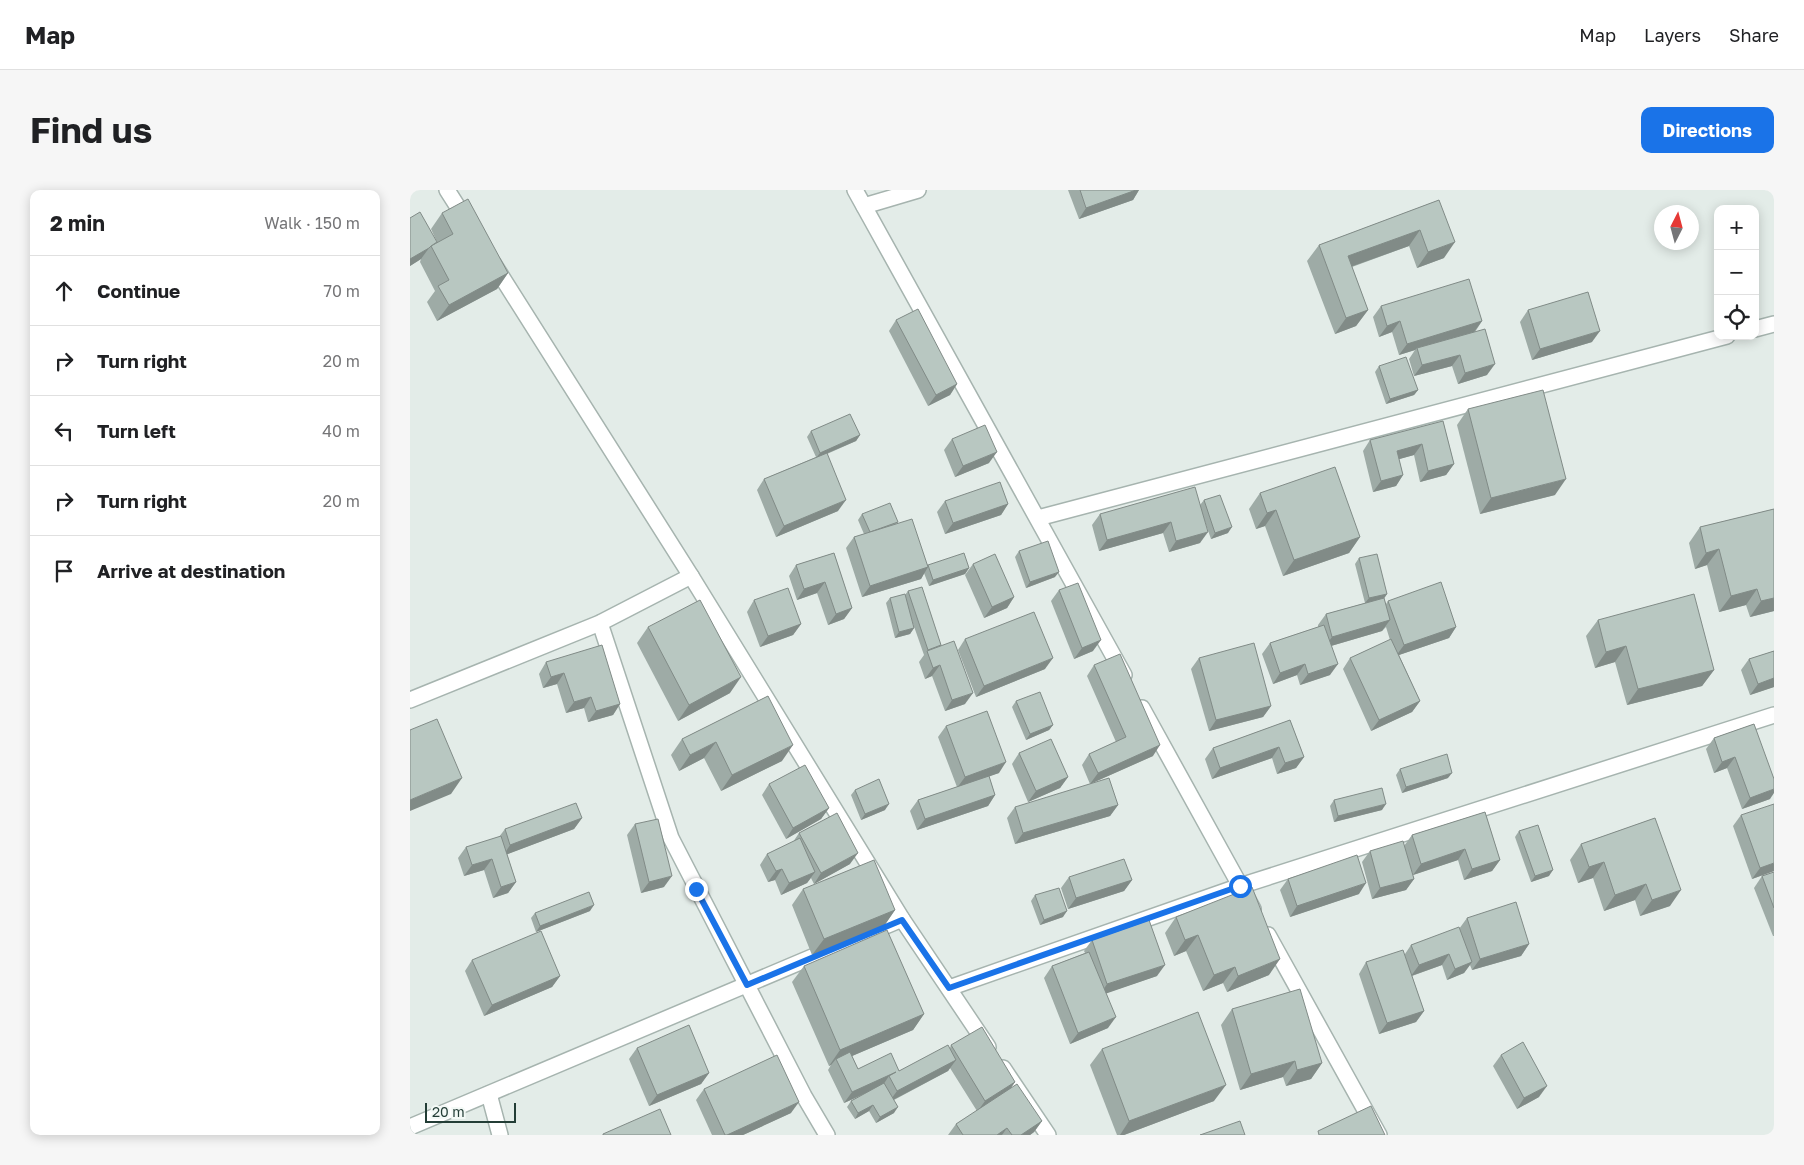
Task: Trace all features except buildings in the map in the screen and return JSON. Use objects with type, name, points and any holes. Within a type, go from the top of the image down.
[{"type":"street","points":[[447,190],[474,232]]},
{"type":"street","points":[[855,190],[1379,1135]]},
{"type":"street","points":[[864,206],[918,190]]},
{"type":"street","points":[[484,249],[691,576],[902,920],[1048,1135]]},
{"type":"street","points":[[1759,328],[1774,324]]},
{"type":"street","points":[[1038,518],[1714,339]]},
{"type":"street","points":[[410,700],[600,623],[691,576]]},
{"type":"street","points":[[600,623],[671,838],[804,1096],[827,1135]]},
{"type":"street","points":[[949,988],[1240,886],[1774,715]]},
{"type":"street","points":[[410,1127],[902,920]]},
{"type":"street","points":[[489,1094],[500,1135]]},
{"type":"route","points":[[696,889],[747,985],[902,920],[949,988],[1240,886]]}]
